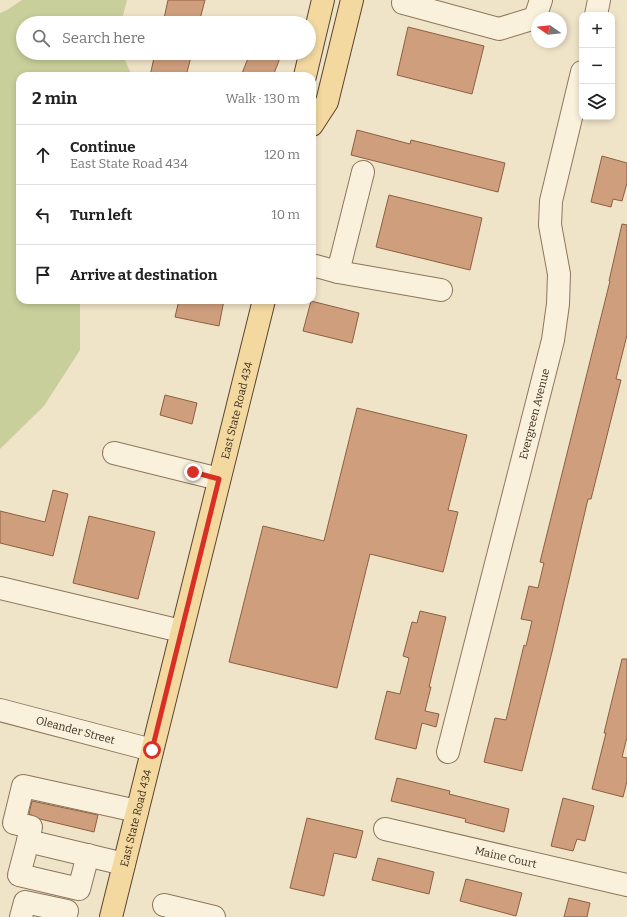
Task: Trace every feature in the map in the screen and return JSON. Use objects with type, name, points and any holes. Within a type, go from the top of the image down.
[{"type":"main road","points":[[316,27],[322,0]]},
{"type":"main road","points":[[316,119],[327,102],[352,0]]},
{"type":"main road","points":[[306,72],[309,60]]},
{"type":"main road","name":"East State Road 434","points":[[111,917],[263,304]]},
{"type":"street","points":[[399,1],[499,29],[535,18],[541,0]]},
{"type":"street","points":[[597,12],[599,0]]},
{"type":"street","name":"Evergreen Avenue","points":[[448,752],[553,340],[558,304],[559,274],[550,225],[551,201],[579,84]]},
{"type":"street","points":[[338,272],[363,172]]},
{"type":"street","points":[[316,266],[338,272],[441,290]]},
{"type":"street","points":[[114,453],[219,479]]},
{"type":"street","points":[[0,588],[181,631]]},
{"type":"street","name":"Oleander Street","points":[[0,710],[152,750]]},
{"type":"street","points":[[124,864],[88,855],[29,834],[14,823],[23,786],[137,811]]},
{"type":"street","name":"Maine Court","points":[[385,829],[627,885]]},
{"type":"street","points":[[29,834],[20,875],[79,889],[88,855]]},
{"type":"street","points":[[22,917],[25,902],[67,911],[65,917]]},
{"type":"street","points":[[164,905],[214,917]]},
{"type":"green space","points":[[22,0],[127,0],[123,16],[16,16],[16,60],[125,60],[130,72],[16,72],[16,304],[80,304],[80,350],[44,406],[0,449],[0,13]]},
{"type":"building","points":[[168,0],[205,0],[201,16],[165,16]]},
{"type":"building","points":[[408,27],[484,46],[472,94],[397,75]]},
{"type":"building","points":[[153,60],[190,60],[187,72],[151,72]]},
{"type":"building","points":[[247,60],[279,60],[275,72],[243,72]]},
{"type":"building","points":[[357,130],[410,144],[411,140],[505,163],[498,192],[351,155]]},
{"type":"building","points":[[602,156],[627,163],[627,183],[622,201],[613,199],[611,207],[591,202]]},
{"type":"building","points":[[389,195],[482,218],[470,270],[376,247]]},
{"type":"building","points":[[622,224],[627,225],[627,335],[616,379],[621,380],[591,499],[588,499],[522,771],[484,762],[495,718],[506,720],[524,645],[526,646],[532,621],[521,619],[529,586],[538,588],[544,563],[540,562],[610,281]]},
{"type":"building","points":[[316,302],[359,313],[352,343],[303,331],[310,304],[316,304]]},
{"type":"building","points":[[178,304],[223,304],[219,326],[175,317]]},
{"type":"building","points":[[165,395],[197,403],[192,424],[160,415]]},
{"type":"building","points":[[357,408],[467,435],[448,510],[458,512],[443,572],[370,554],[337,688],[229,662],[263,526],[324,541]]},
{"type":"building","points":[[53,490],[68,494],[53,556],[0,543],[0,511],[45,522]]},
{"type":"building","points":[[89,516],[155,532],[138,599],[73,583]]},
{"type":"building","points":[[420,611],[446,617],[429,687],[431,687],[425,711],[439,714],[436,727],[422,723],[416,749],[375,739],[387,691],[400,694],[409,658],[403,656],[412,622],[417,623]]},
{"type":"building","points":[[622,659],[627,659],[627,737],[622,757],[627,758],[627,781],[623,797],[592,789]]},
{"type":"building","points":[[397,778],[450,791],[449,794],[509,809],[504,832],[465,822],[466,819],[391,801]]},
{"type":"building","points":[[563,798],[594,806],[585,841],[577,839],[573,851],[551,846]]},
{"type":"building","points":[[32,801],[98,815],[94,832],[40,819],[29,814]]},
{"type":"building","points":[[307,818],[363,831],[356,858],[334,853],[324,896],[290,888]]},
{"type":"building","points":[[378,858],[434,872],[429,894],[372,880]]},
{"type":"building","points":[[466,879],[522,893],[516,916],[460,901]]},
{"type":"building","points":[[569,898],[590,903],[587,917],[564,917]]},
{"type":"route","points":[[152,750],[219,479],[193,472]]}]
